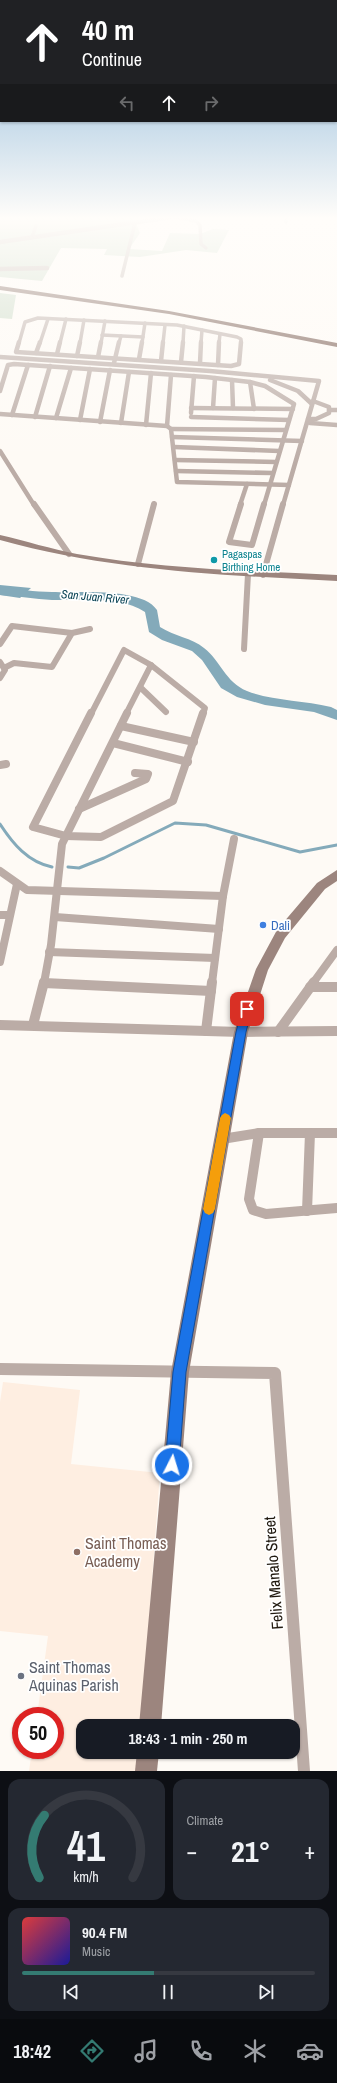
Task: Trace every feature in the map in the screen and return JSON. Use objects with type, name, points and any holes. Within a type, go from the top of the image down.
[{"type":"highway","points":[[75,299],[184,314],[337,345]]},
{"type":"highway","points":[[119,299],[215,314]]},
{"type":"highway","points":[[223,315],[304,331]]},
{"type":"highway","points":[[312,332],[337,338]]},
{"type":"main road","points":[[0,537],[69,554],[138,564],[248,574],[337,578]]},
{"type":"main road","points":[[151,1719],[180,1372],[241,1032],[251,998],[262,969],[281,934],[321,886],[337,875]]},
{"type":"main road","points":[[146,1771],[147,1759]]},
{"type":"street","points":[[36,353],[48,319]]},
{"type":"street","points":[[57,354],[66,319]]},
{"type":"street","points":[[13,358],[27,320],[66,319],[184,326],[241,339],[239,364],[234,366],[98,356],[16,352]]},
{"type":"street","points":[[77,356],[84,320]]},
{"type":"street","points":[[98,356],[105,321]]},
{"type":"street","points":[[139,359],[145,324]]},
{"type":"street","points":[[161,361],[165,325]]},
{"type":"street","points":[[181,362],[184,326]]},
{"type":"street","points":[[200,363],[202,330]]},
{"type":"street","points":[[218,365],[220,334]]},
{"type":"street","points":[[102,335],[143,337]]},
{"type":"street","points":[[114,364],[121,336]]},
{"type":"street","points":[[0,357],[114,364],[319,381],[263,575]]},
{"type":"street","points":[[0,391],[8,365],[50,366],[171,374],[250,382],[265,386],[294,404],[293,410],[272,473],[252,545],[230,543],[247,484]]},
{"type":"street","points":[[12,415],[28,365]]},
{"type":"street","points":[[35,417],[50,366]]},
{"type":"street","points":[[56,418],[71,368]]},
{"type":"street","points":[[80,420],[90,369]]},
{"type":"street","points":[[100,422],[110,370]]},
{"type":"street","points":[[121,423],[130,372]]},
{"type":"street","points":[[146,425],[151,373]]},
{"type":"street","points":[[171,374],[169,427],[174,447],[177,482],[289,485]]},
{"type":"street","points":[[252,375],[277,382],[298,391],[313,403],[322,403],[329,407],[329,410]]},
{"type":"street","points":[[190,429],[194,376]]},
{"type":"street","points":[[213,408],[215,378]]},
{"type":"street","points":[[232,380],[233,408]]},
{"type":"street","points":[[250,382],[254,409]]},
{"type":"street","points":[[191,408],[293,410]]},
{"type":"street","points":[[329,410],[337,410]]},
{"type":"street","points":[[308,421],[322,417],[329,413],[329,410]]},
{"type":"street","points":[[0,414],[190,429],[286,430]]},
{"type":"street","points":[[191,417],[289,420]]},
{"type":"street","points":[[322,417],[328,424]]},
{"type":"street","points":[[308,421],[337,425]]},
{"type":"street","points":[[172,437],[283,439],[302,441]]},
{"type":"street","points":[[174,447],[279,451]]},
{"type":"street","points":[[0,451],[27,495],[69,554]]},
{"type":"street","points":[[175,460],[276,462]]},
{"type":"street","points":[[176,471],[272,473]]},
{"type":"street","points":[[138,564],[154,504]]},
{"type":"street","points":[[244,649],[248,574]]},
{"type":"street","points":[[0,644],[12,626],[72,633],[90,629]]},
{"type":"street","points":[[0,678],[5,670],[2,665],[14,663],[52,667],[72,633]]},
{"type":"street","points":[[124,650],[151,665],[205,708],[194,742],[173,801],[101,837],[66,836],[33,827],[124,650]]},
{"type":"street","points":[[33,1025],[44,983],[55,917],[62,844],[151,665]]},
{"type":"street","points":[[140,688],[166,712]]},
{"type":"street","points":[[121,726],[194,742]]},
{"type":"street","points":[[113,743],[188,762]]},
{"type":"street","points":[[79,810],[146,779],[148,774],[135,773]]},
{"type":"street","points":[[206,1031],[223,896],[234,839]]},
{"type":"street","points":[[0,871],[4,878],[27,890],[57,893],[223,896]]},
{"type":"street","points":[[0,962],[3,940],[17,884]]},
{"type":"street","points":[[0,915],[9,915]]},
{"type":"street","points":[[55,917],[219,930]]},
{"type":"street","points":[[278,1032],[337,950]]},
{"type":"street","points":[[49,952],[215,958]]},
{"type":"street","points":[[44,983],[211,991]]},
{"type":"street","points":[[310,987],[337,987]]},
{"type":"street","points":[[0,1025],[241,1032],[337,1031]]},
{"type":"street","points":[[222,1139],[259,1133],[337,1133]]},
{"type":"street","points":[[259,1133],[249,1199],[253,1210],[266,1214],[337,1208]]},
{"type":"street","points":[[307,1210],[310,1133]]},
{"type":"street","points":[[0,1369],[180,1372]]},
{"type":"street","name":"Felix Manalo Street","points":[[180,1372],[275,1373],[304,1771]]},
{"type":"shaded area","name":"Saint Thomas Academy","points":[[3,1382],[80,1390],[71,1464],[160,1473],[142,1719],[76,1719],[76,1759],[138,1759],[137,1771],[29,1771],[31,1759],[64,1759],[64,1707],[38,1707],[48,1636],[0,1631],[0,1402]]},
{"type":"green space","points":[[0,299],[15,299],[12,319],[0,318]]},
{"type":"water","points":[[0,585],[31,588],[20,598],[0,595]]},
{"type":"waterway","name":"San Juan River","points":[[0,591],[50,596],[122,598],[139,602],[151,610],[154,629],[171,639],[192,646],[200,651],[211,663],[221,679],[233,689],[253,698],[302,705],[337,715]]},
{"type":"waterway","points":[[68,867],[79,868],[104,858],[175,823],[206,825],[300,852],[337,845]]},
{"type":"waterway","points":[[0,824],[16,845],[28,856],[43,865],[52,867]]},
{"type":"slow traffic","points":[[209,1209],[225,1118]]},
{"type":"place","name":"Pagaspas Birthing Home","points":[[214,560]]},
{"type":"place","name":"Dali","points":[[263,925]]},
{"type":"place","name":"Saint Thomas Academy","points":[[77,1552]]},
{"type":"place","name":"Saint Thomas Aquinas Parish","points":[[21,1676]]},
{"type":"route","points":[[172,1465],[180,1372],[241,1032],[247,1009]]}]
